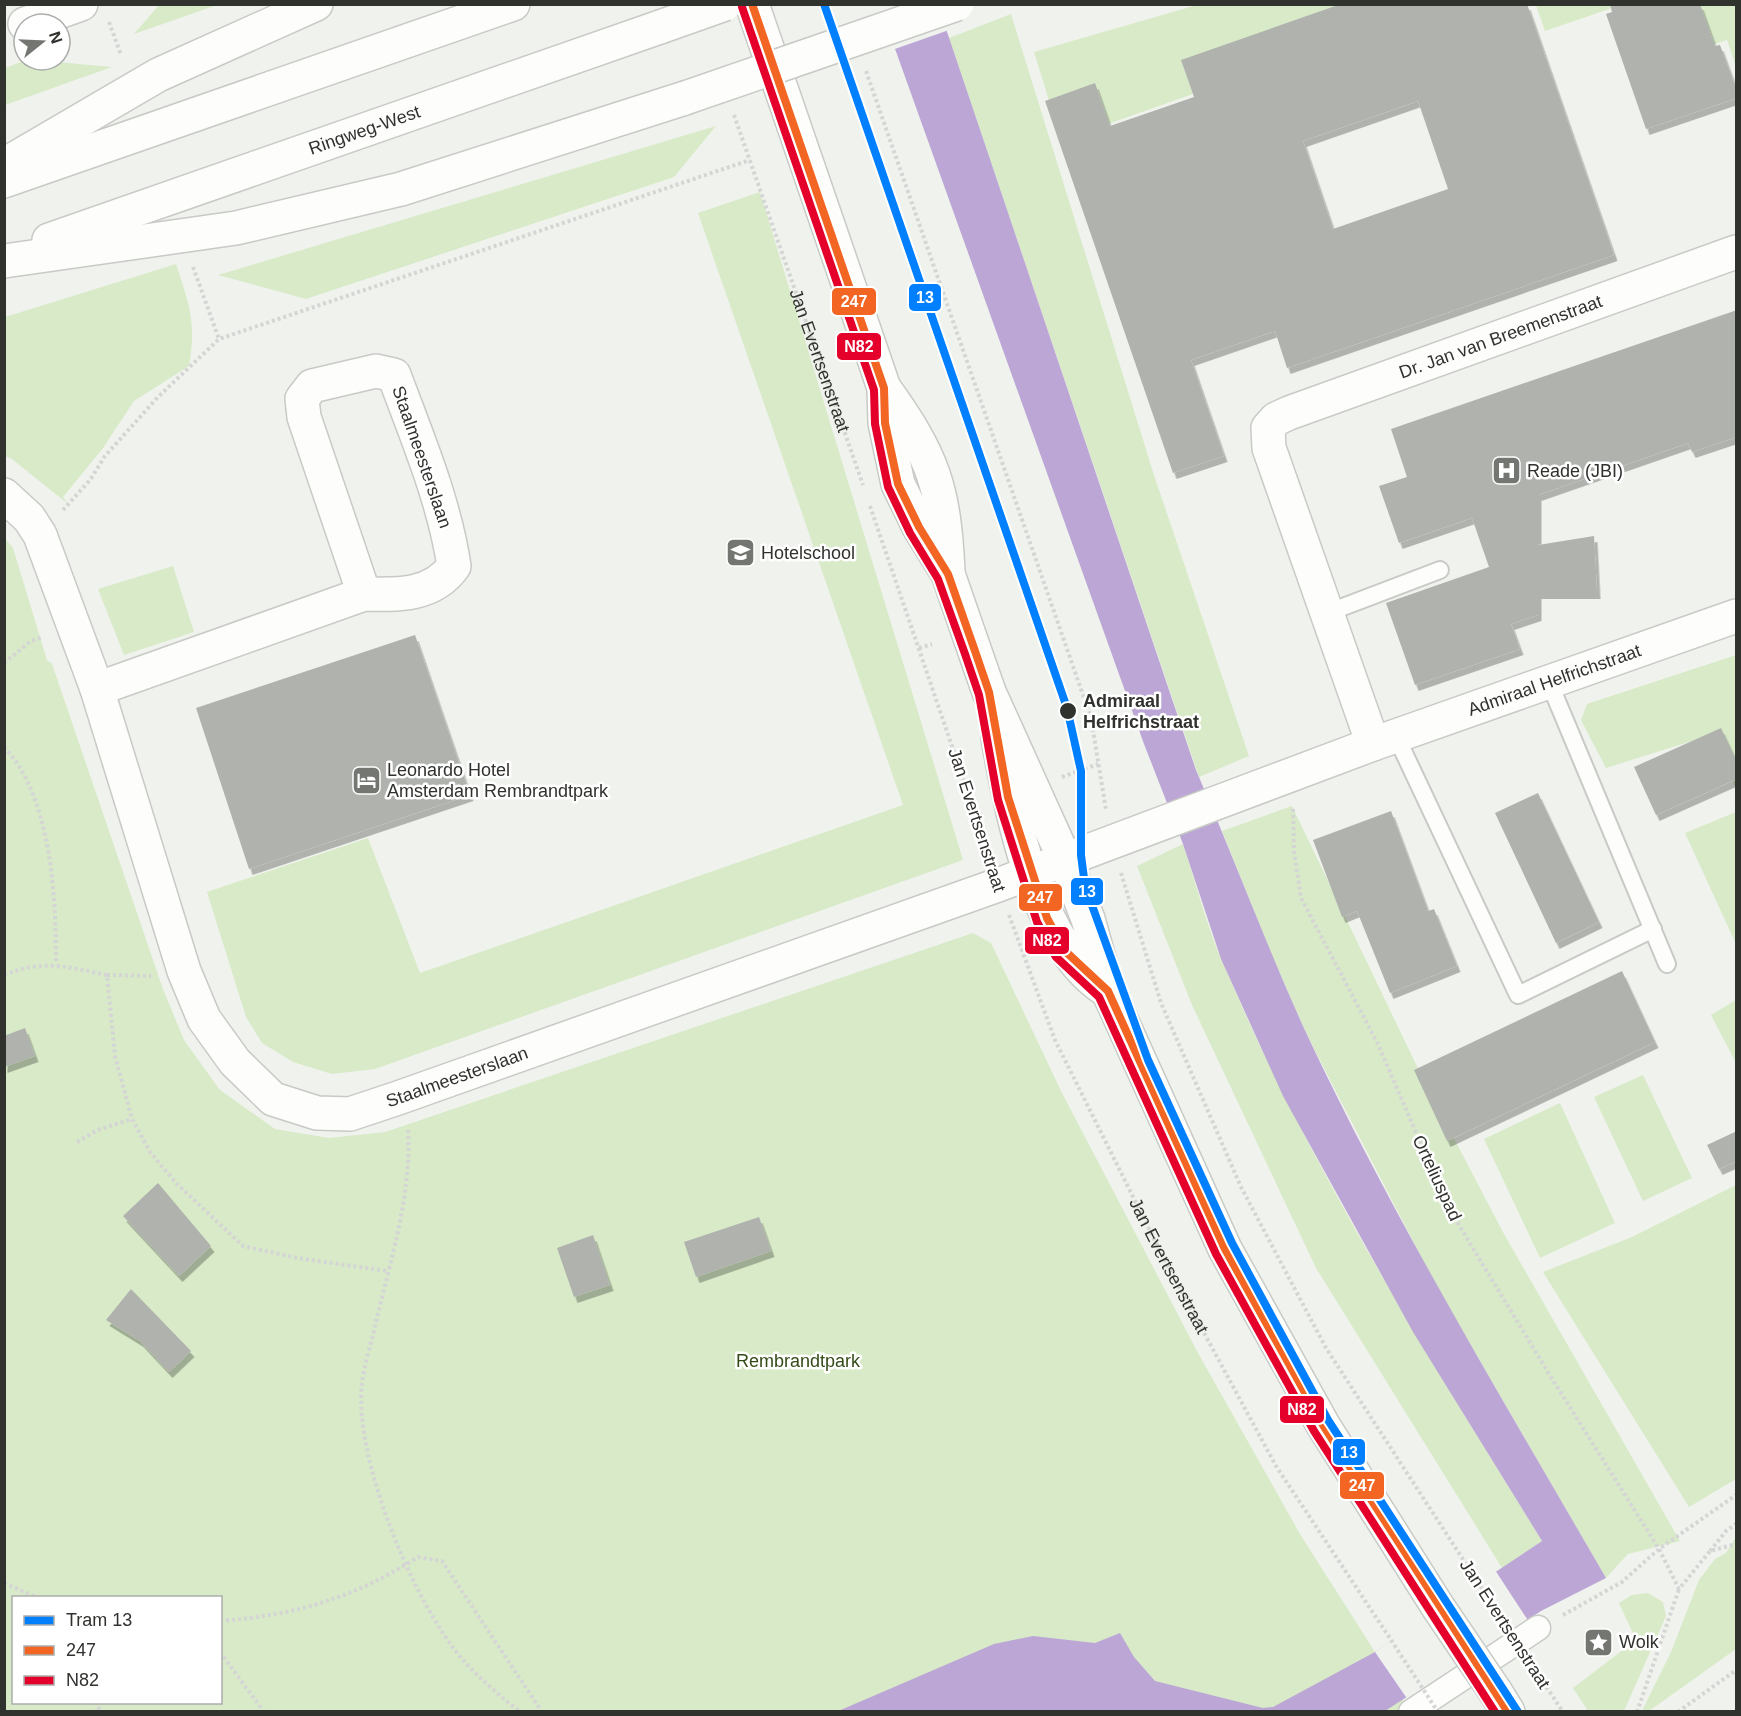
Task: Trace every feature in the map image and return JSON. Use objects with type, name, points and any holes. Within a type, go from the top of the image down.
[{"type":"main road","points":[[4,165],[158,75],[316,4]]},
{"type":"main road","points":[[4,181],[513,4]]},
{"type":"main road","name":"Ringweg-West","points":[[4,255],[725,4]]},
{"type":"main road","name":"Jan Evertsenstraat","points":[[752,4],[884,387],[922,444],[934,472],[944,512],[948,574],[989,692],[1065,860],[1088,919],[1108,991],[1225,1249],[1323,1425],[1438,1607],[1502,1701]]},
{"type":"main road","points":[[4,261],[236,228],[401,189],[685,98],[957,4]]},
{"type":"main road","points":[[72,14],[94,10]]},
{"type":"main road","name":"Dr. Jan van Breemenstraat","points":[[1327,613],[1269,448],[1268,428],[1276,420],[1288,413],[1737,252]]},
{"type":"main road","name":"Staalmeesterslaan","points":[[97,689],[364,594],[396,595],[428,589],[445,579],[454,566],[449,535],[436,492],[394,375],[376,371],[312,386],[302,399],[304,417],[364,594]]},
{"type":"main road","name":"Staalmeesterslaan","points":[[4,495],[29,518],[40,535],[72,627],[97,689],[184,971],[204,1019],[235,1062],[273,1099],[317,1113],[350,1114],[1065,860]]},
{"type":"main road","points":[[1327,613],[1385,740]]},
{"type":"main road","name":"Admiraal Helfrichstraat","points":[[1065,860],[1385,740],[1737,616]]},
{"type":"main road","name":"Jan Evertsenstraat","points":[[989,692],[1008,797],[1047,918],[1064,950],[1108,991]]},
{"type":"street","points":[[1411,1712],[1538,1628]]},
{"type":"lane","points":[[1327,613],[1440,570]]},
{"type":"lane","points":[[1549,682],[1667,964]]},
{"type":"lane","points":[[1385,740],[1518,995],[1653,929]]},
{"type":"path","points":[[94,10],[121,55]]},
{"type":"path","name":"Jan Evertsenstraat","points":[[865,68],[1091,718],[1126,837],[1161,1003],[1241,1187],[1326,1348],[1563,1712]]},
{"type":"path","name":"Jan Evertsenstraat","points":[[731,105],[975,809],[998,885],[1055,1040],[1163,1257],[1276,1466],[1438,1712]]},
{"type":"path","points":[[40,535],[90,480],[105,456],[151,404],[219,339],[750,160]]},
{"type":"path","points":[[193,267],[219,339]]},
{"type":"path","points":[[4,663],[31,641],[72,627]]},
{"type":"path","points":[[919,648],[932,644]]},
{"type":"path","points":[[4,747],[28,784],[50,852],[56,964]]},
{"type":"path","name":"Orteliuspad","points":[[1277,782],[1294,810],[1294,851],[1301,898],[1378,1044],[1448,1207],[1659,1549],[1679,1588]]},
{"type":"path","points":[[4,975],[22,968],[56,964],[107,975],[154,976],[184,971]]},
{"type":"path","points":[[107,975],[115,1056],[132,1119],[150,1152],[177,1184],[243,1246],[286,1256],[387,1271]]},
{"type":"path","points":[[398,1098],[407,1123],[410,1161],[362,1384],[362,1422],[371,1473],[382,1507],[432,1613],[462,1659],[520,1712]]},
{"type":"path","points":[[77,1142],[98,1130],[132,1119]]},
{"type":"path","points":[[1538,1628],[1622,1582],[1659,1549],[1737,1495]]},
{"type":"path","points":[[1636,1712],[1679,1588],[1726,1531],[1737,1524]]},
{"type":"path","points":[[1710,1551],[1737,1544]]},
{"type":"path","points":[[222,1621],[266,1618],[320,1605],[361,1590],[418,1557],[442,1561],[542,1712]]},
{"type":"path","points":[[4,1583],[33,1596]]},
{"type":"path","points":[[222,1655],[264,1712]]},
{"type":"path","points":[[1678,1712],[1737,1670]]},
{"type":"green space","points":[[159,4],[217,5],[134,34]]},
{"type":"green space","points":[[1611,4],[1612,8],[1545,31],[1536,5]]},
{"type":"green space","points":[[1197,5],[1345,5],[1182,62],[1193,94],[1108,124],[1098,90],[1051,107],[1034,52]]},
{"type":"green space","points":[[1694,5],[1736,5],[1736,67],[1727,40],[1709,46]]},
{"type":"green space","points":[[1011,14],[1153,472],[1249,756],[1199,777],[949,38]]},
{"type":"green space","points":[[72,63],[112,67],[5,105],[5,68],[12,65],[12,72],[72,72]]},
{"type":"green space","points":[[716,126],[674,177],[306,299],[218,275]]},
{"type":"green space","points":[[760,192],[963,860],[375,1069],[332,1074],[293,1062],[262,1043],[246,1017],[207,892],[368,838],[420,973],[903,805],[698,213]]},
{"type":"green space","points":[[176,264],[185,291],[192,325],[189,366],[134,401],[103,448],[63,497],[68,504],[12,459],[5,456],[5,317]]},
{"type":"green space","name":"Rembrandtpark","points":[[4,537],[13,548],[47,660],[52,664],[163,989],[184,1040],[220,1090],[275,1129],[329,1138],[385,1132],[973,933],[991,943],[1061,1091],[1198,1353],[1300,1534],[1375,1652],[1372,1654],[1409,1711],[5,1711]]},
{"type":"green space","points":[[173,566],[194,632],[124,655],[98,589]]},
{"type":"green space","points":[[1736,655],[1736,789],[1714,734],[1606,768],[1581,720],[1587,704]]},
{"type":"green space","points":[[1292,806],[1425,1083],[1504,1234],[1680,1541],[1628,1554],[1606,1578],[1434,1282],[1310,1041],[1274,961],[1222,831]]},
{"type":"green space","points":[[1736,812],[1736,944],[1685,833]]},
{"type":"green space","points":[[1183,844],[1216,947],[1292,1111],[1330,1184],[1412,1328],[1542,1541],[1502,1568],[1316,1268],[1192,1005],[1137,866]]},
{"type":"green space","points":[[1736,1000],[1736,1063],[1711,1015]]},
{"type":"green space","points":[[1643,1075],[1692,1178],[1643,1201],[1594,1097]]},
{"type":"green space","points":[[1560,1103],[1615,1223],[1540,1258],[1484,1139]]},
{"type":"green space","points":[[1736,1185],[1736,1479],[1689,1507],[1543,1272],[1632,1237]]},
{"type":"green space","points":[[1736,1537],[1736,1649],[1649,1711],[1642,1711],[1671,1652],[1699,1580],[1715,1559],[1726,1553]]},
{"type":"green space","points":[[1648,1593],[1663,1602],[1666,1616],[1624,1711],[1588,1711],[1573,1688],[1636,1640],[1619,1603],[1632,1595]]},
{"type":"shaded area","points":[[938,5],[1196,770],[1280,972],[1309,1039],[1414,1244],[1606,1578],[1541,1611],[1385,1711],[836,1712],[994,1644],[1033,1636],[1095,1643],[1120,1633],[1134,1657],[1155,1681],[1263,1708],[1273,1707],[1375,1652],[1542,1541],[1413,1332],[1283,1096],[1221,959],[1183,844],[1144,744],[894,46]]},
{"type":"pier","points":[[880,4],[941,4],[949,30],[892,50]]},
{"type":"pier","points":[[1495,1570],[1529,1622],[1408,1700],[1375,1652]]},
{"type":"building","points":[[1341,4],[1527,4],[1614,255],[1287,368],[1275,331],[1191,360],[1224,456],[1173,473],[1045,101],[1095,83],[1110,126],[1194,97],[1181,60]],"holes":[[[1418,101],[1448,189],[1333,229],[1303,141]]]},
{"type":"building","points":[[1610,4],[1700,4],[1715,46],[1720,45],[1737,91],[1737,98],[1646,129],[1606,14],[1612,12]]},
{"type":"building","name":"Reade (JBI)","points":[[1737,310],[1737,437],[1692,452],[1688,443],[1538,495],[1538,545],[1594,536],[1597,593],[1538,593],[1538,615],[1511,624],[1520,649],[1415,685],[1386,603],[1489,567],[1472,518],[1399,543],[1379,486],[1407,477],[1391,429]]},
{"type":"building","points":[[415,635],[470,795],[249,869],[196,708]]},
{"type":"building","points":[[1721,728],[1737,762],[1737,779],[1656,815],[1634,767]]},
{"type":"building","points":[[1538,793],[1599,922],[1556,943],[1495,813]]},
{"type":"building","points":[[1391,811],[1428,911],[1434,909],[1457,966],[1390,993],[1357,911],[1342,917],[1313,840]]},
{"type":"building","points":[[1622,971],[1655,1042],[1447,1141],[1414,1070]]},
{"type":"building","points":[[25,1028],[35,1056],[4,1067],[4,1036]]},
{"type":"building","points":[[1737,1131],[1737,1161],[1719,1169],[1707,1145]]},
{"type":"building","points":[[158,1183],[211,1246],[179,1276],[123,1216]]},
{"type":"building","points":[[759,1217],[771,1251],[696,1277],[684,1242]]},
{"type":"building","points":[[593,1235],[610,1285],[574,1297],[557,1248]]},
{"type":"building","points":[[131,1289],[191,1351],[169,1372],[140,1341],[106,1320]]},
{"type":"tram line","name":"13","points":[[824,4],[1067,708],[1081,771],[1081,855],[1085,886],[1148,1060],[1232,1243],[1328,1420],[1518,1712]]},
{"type":"transit line","name":"247","points":[[752,4],[884,388],[885,423],[898,484],[919,527],[948,574],[989,692],[1008,797],[1047,918],[1064,950],[1108,991],[1225,1249],[1323,1425],[1508,1712]]},
{"type":"transit line","name":"N82","points":[[742,7],[874,390],[875,424],[888,487],[910,533],[938,579],[979,695],[998,800],[1037,922],[1056,957],[1099,997],[1216,1254],[1314,1431],[1495,1712]]},
{"type":"place","name":"Reade (JBI)","points":[[1506,471]]},
{"type":"place","name":"Hotelschool","points":[[740,553]]},
{"type":"place","name":"Admiraal Helfrichstraat","points":[[1068,711]]},
{"type":"place","name":"Leonardo Hotel Amsterdam Rembrandtpark","points":[[366,780]]},
{"type":"place","name":"Wolk","points":[[1598,1642]]}]
